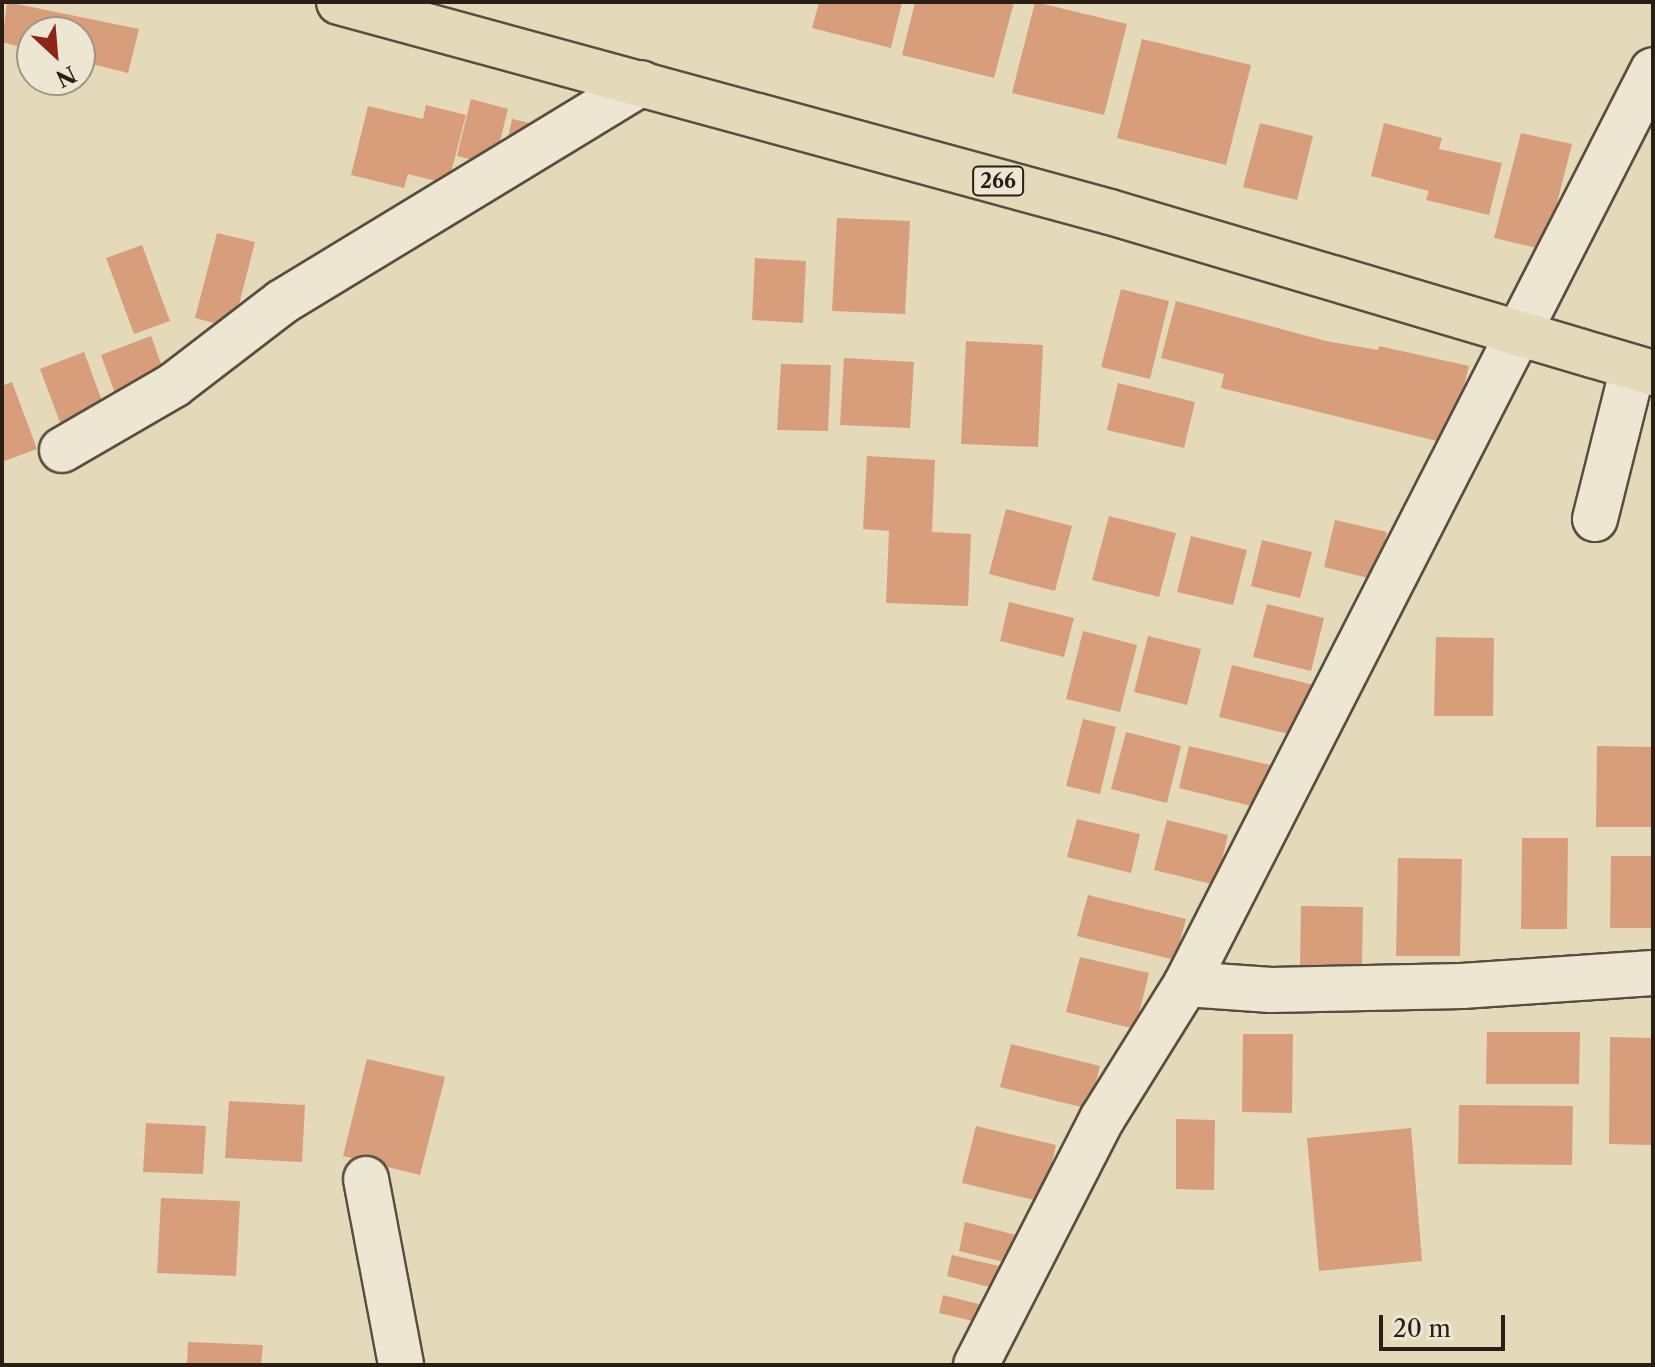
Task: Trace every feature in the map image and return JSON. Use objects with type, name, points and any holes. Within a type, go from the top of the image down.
[{"type":"main road","name":"266","points":[[339,2],[1110,212],[1643,371]]},
{"type":"street","points":[[976,1365],[1102,1119],[1186,984],[1653,70]]},
{"type":"street","points":[[62,450],[174,385],[282,302],[642,83]]},
{"type":"street","points":[[1595,519],[1643,371]]},
{"type":"street","points":[[1186,984],[1271,990],[1446,987],[1653,973]]},
{"type":"street","points":[[366,1179],[401,1365]]},
{"type":"building","points":[[7,2],[75,16],[16,16],[16,46],[2,42]]},
{"type":"building","points":[[819,2],[902,2],[891,48],[812,28]]},
{"type":"building","points":[[915,2],[1014,2],[994,78],[902,55]]},
{"type":"building","points":[[1035,2],[1127,24],[1104,115],[1012,93]]},
{"type":"building","points":[[96,20],[139,29],[128,73],[96,65]]},
{"type":"building","points":[[1142,39],[1251,65],[1226,165],[1117,138]]},
{"type":"building","points":[[471,99],[508,109],[494,165],[457,156]]},
{"type":"building","points":[[426,105],[466,115],[448,184],[408,174],[404,188],[351,175],[368,106],[423,119]]},
{"type":"building","points":[[512,119],[534,124],[507,143]]},
{"type":"building","points":[[1260,123],[1313,136],[1297,200],[1243,187]]},
{"type":"building","points":[[1384,123],[1442,138],[1439,149],[1502,163],[1489,215],[1426,200],[1429,191],[1371,176]]},
{"type":"building","points":[[1521,133],[1572,144],[1545,250],[1494,238]]},
{"type":"building","points":[[837,218],[910,221],[905,314],[832,311]]},
{"type":"building","points":[[217,233],[255,242],[233,328],[195,318]]},
{"type":"building","points":[[142,245],[170,321],[134,334],[106,258]]},
{"type":"building","points":[[755,258],[806,261],[803,323],[752,320]]},
{"type":"building","points":[[1121,289],[1169,301],[1150,379],[1101,367]]},
{"type":"building","points":[[1176,301],[1326,341],[1378,350],[1379,346],[1469,366],[1449,444],[1221,388],[1224,374],[1161,358]]},
{"type":"building","points":[[151,336],[167,380],[117,399],[101,355]]},
{"type":"building","points":[[966,341],[1043,345],[1038,447],[961,444]]},
{"type":"building","points":[[84,352],[105,409],[61,425],[40,369]]},
{"type":"building","points":[[844,358],[914,362],[910,428],[840,425]]},
{"type":"building","points":[[781,364],[831,365],[828,431],[777,430]]},
{"type":"building","points":[[12,382],[37,449],[2,462],[2,386]]},
{"type":"building","points":[[1118,383],[1195,402],[1184,448],[1107,430]]},
{"type":"building","points":[[867,456],[935,460],[932,532],[971,534],[968,606],[886,603],[889,531],[863,529]]},
{"type":"building","points":[[1006,509],[1072,526],[1055,591],[989,574]]},
{"type":"building","points":[[1109,516],[1176,533],[1159,597],[1092,580]]},
{"type":"building","points":[[1335,520],[1387,532],[1376,580],[1324,567]]},
{"type":"building","points":[[1191,536],[1247,550],[1233,605],[1177,592]]},
{"type":"building","points":[[1262,540],[1312,552],[1300,598],[1251,586]]},
{"type":"building","points":[[1009,602],[1074,618],[1064,657],[1000,641]]},
{"type":"building","points":[[1267,604],[1324,618],[1311,671],[1253,657]]},
{"type":"building","points":[[1083,631],[1137,645],[1120,712],[1066,699]]},
{"type":"building","points":[[1148,636],[1201,649],[1187,705],[1134,692]]},
{"type":"building","points":[[1436,637],[1494,638],[1493,716],[1434,716]]},
{"type":"building","points":[[1232,665],[1314,685],[1301,737],[1219,717]]},
{"type":"building","points":[[1083,719],[1116,727],[1100,794],[1066,786]]},
{"type":"building","points":[[1126,732],[1181,746],[1167,803],[1111,789]]},
{"type":"building","points":[[1189,746],[1270,765],[1259,808],[1179,788]]},
{"type":"building","points":[[1597,746],[1653,747],[1653,827],[1596,827]]},
{"type":"building","points":[[1077,819],[1140,834],[1131,873],[1067,857]]},
{"type":"building","points":[[1167,820],[1228,835],[1216,885],[1154,870]]},
{"type":"building","points":[[1522,838],[1568,838],[1567,929],[1521,929]]},
{"type":"building","points":[[1611,856],[1653,856],[1653,928],[1610,928]]},
{"type":"building","points":[[1398,858],[1462,859],[1460,956],[1396,956]]},
{"type":"building","points":[[1088,895],[1186,919],[1175,960],[1077,936]]},
{"type":"building","points":[[1301,906],[1363,907],[1362,965],[1300,965]]},
{"type":"building","points":[[1080,957],[1149,973],[1135,1029],[1066,1012]]},
{"type":"building","points":[[1487,1032],[1580,1032],[1579,1084],[1486,1084]]},
{"type":"building","points":[[1243,1034],[1293,1034],[1292,1113],[1242,1112]]},
{"type":"building","points":[[1610,1037],[1653,1038],[1653,1145],[1609,1144]]},
{"type":"building","points":[[1011,1044],[1100,1066],[1089,1109],[1000,1087]]},
{"type":"building","points":[[367,1059],[445,1077],[420,1175],[343,1156]]},
{"type":"building","points":[[229,1101],[305,1105],[302,1162],[225,1158]]},
{"type":"building","points":[[1459,1105],[1573,1106],[1572,1165],[1458,1164]]},
{"type":"building","points":[[1176,1119],[1215,1120],[1214,1190],[1176,1189]]},
{"type":"building","points":[[146,1123],[206,1126],[203,1174],[143,1172]]},
{"type":"building","points":[[976,1126],[1056,1145],[1043,1202],[962,1183]]},
{"type":"building","points":[[1411,1128],[1422,1261],[1319,1271],[1307,1138]]},
{"type":"building","points":[[161,1198],[240,1201],[236,1276],[157,1273]]},
{"type":"building","points":[[965,1222],[1020,1236],[1012,1264],[959,1251]]},
{"type":"building","points":[[952,1255],[999,1266],[993,1288],[947,1276]]},
{"type":"building","points":[[943,1295],[990,1307],[986,1324],[939,1313]]},
{"type":"building","points":[[188,1342],[263,1345],[261,1365],[187,1365]]}]
